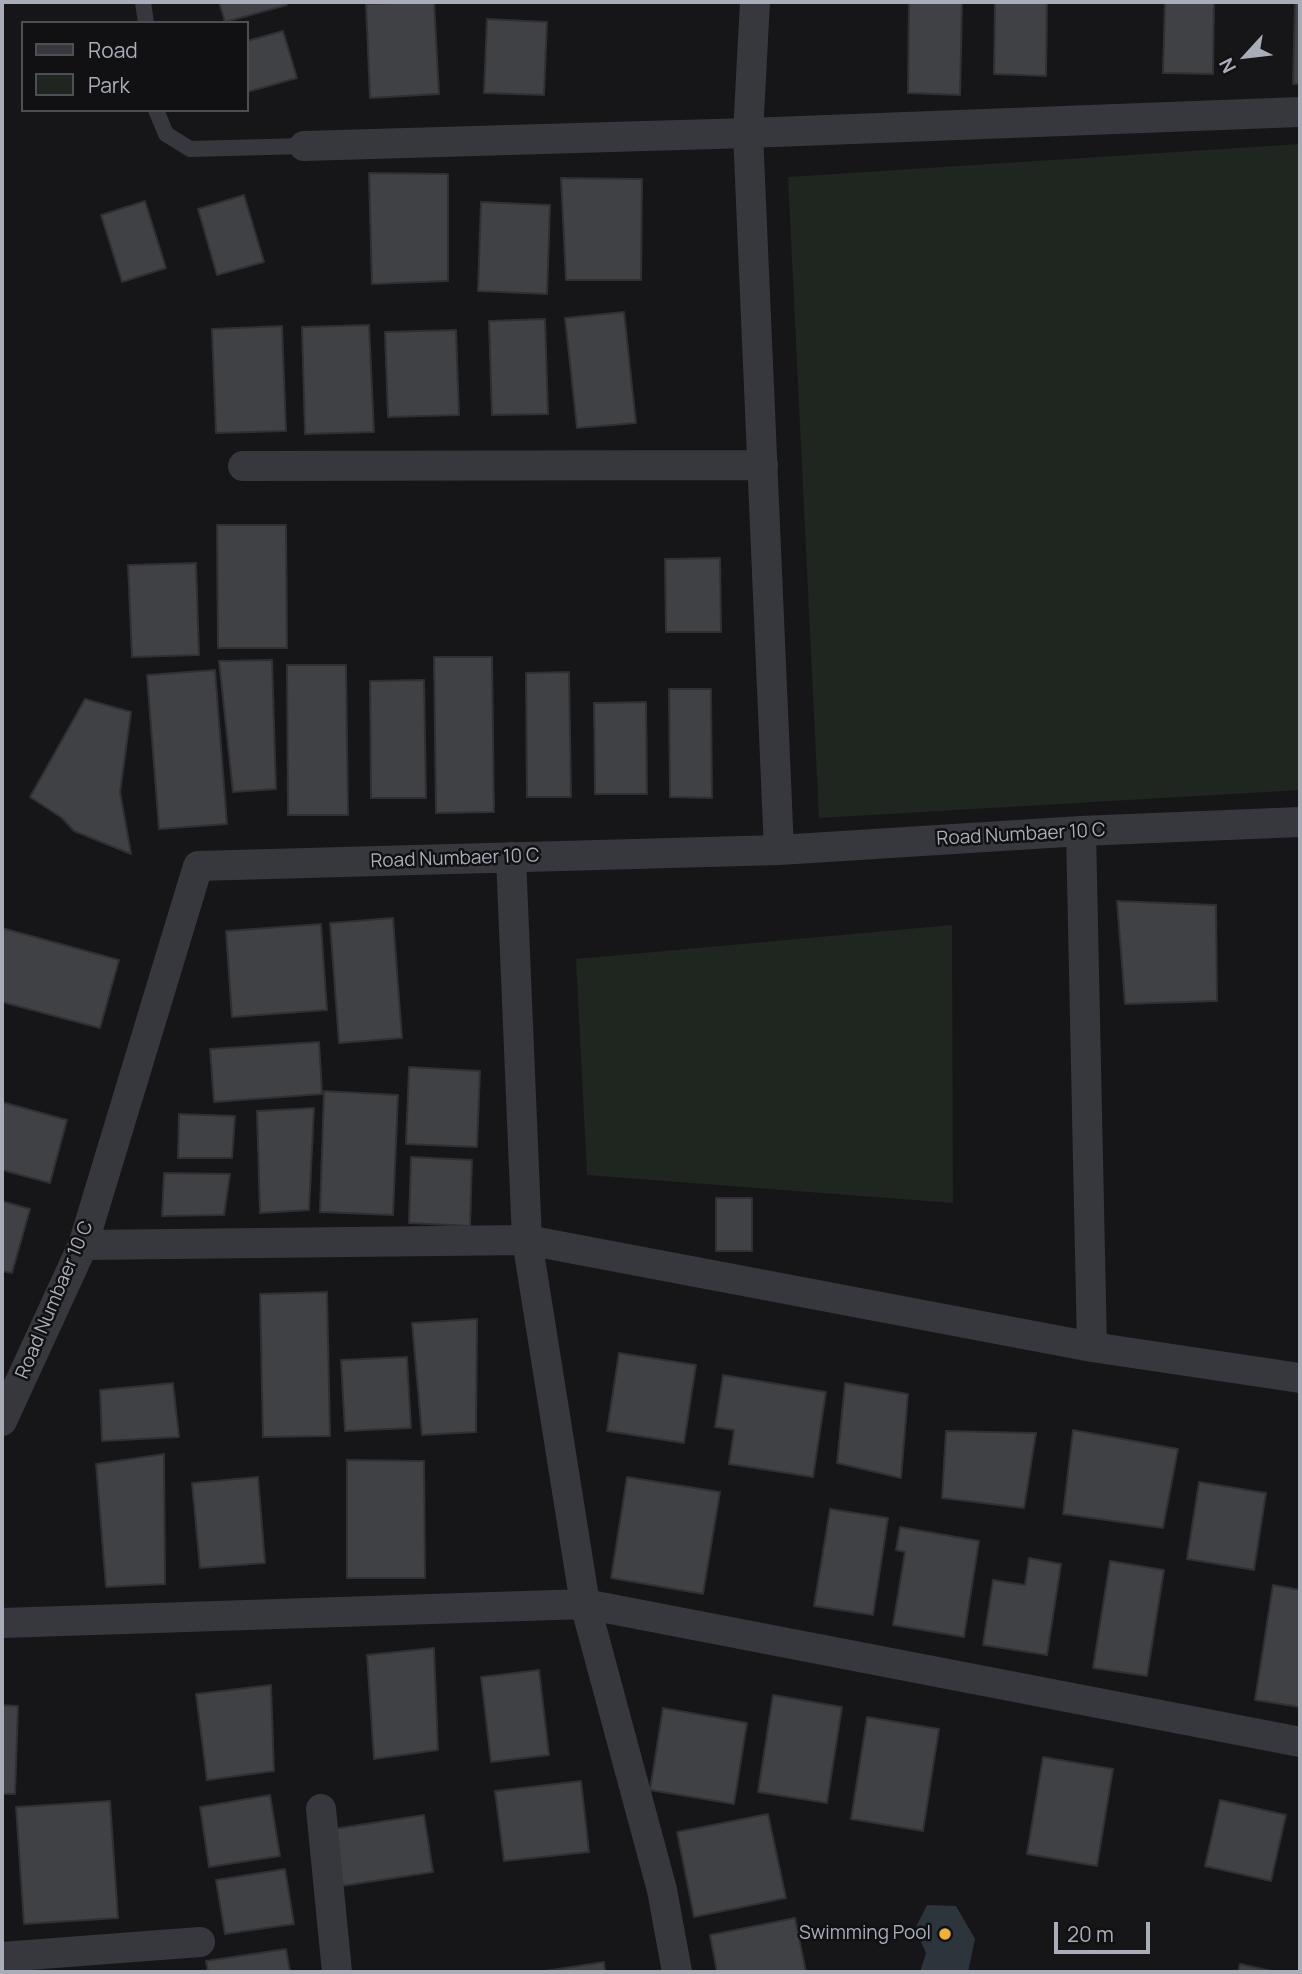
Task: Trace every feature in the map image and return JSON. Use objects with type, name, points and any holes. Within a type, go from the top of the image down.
[{"type":"street","points":[[755,2],[748,133],[779,850]]},
{"type":"street","points":[[304,146],[748,133],[1300,112]]},
{"type":"street","points":[[243,466],[764,465]]},
{"type":"street","name":"Road Numbaer 10 C","points":[[2,1421],[83,1245],[198,866],[779,850],[1081,831],[1300,822]]},
{"type":"street","points":[[1081,831],[1092,1347]]},
{"type":"street","points":[[511,857],[527,1240],[585,1604],[662,1890],[677,1972]]},
{"type":"street","points":[[83,1245],[527,1240],[1092,1347],[1300,1378]]},
{"type":"street","points":[[2,1623],[585,1604],[1300,1742]]},
{"type":"street","points":[[321,1809],[337,1972]]},
{"type":"street","points":[[2,1957],[200,1942]]},
{"type":"lane","points":[[143,2],[146,21]]},
{"type":"lane","points":[[157,112],[166,134],[190,149],[304,146]]},
{"type":"green space","points":[[1300,144],[1300,790],[819,818],[788,177]]},
{"type":"green space","points":[[952,925],[953,1203],[587,1175],[576,959]]},
{"type":"shaded area","name":"Swimming Pool","points":[[927,1905],[956,1906],[975,1939],[968,1972],[920,1972],[926,1953],[915,1929]]},
{"type":"building","points":[[219,2],[286,2],[287,5],[229,21],[225,21]]},
{"type":"building","points":[[434,2],[439,94],[370,98],[366,4]]},
{"type":"building","points":[[909,2],[962,2],[960,95],[908,93]]},
{"type":"building","points":[[995,2],[1047,2],[1046,76],[994,74]]},
{"type":"building","points":[[1165,2],[1214,2],[1213,74],[1163,73]]},
{"type":"building","points":[[1295,2],[1300,2],[1300,84],[1293,84]]},
{"type":"building","points":[[487,19],[547,22],[544,95],[484,93]]},
{"type":"building","points":[[283,31],[297,78],[248,92],[248,41]]},
{"type":"building","points":[[369,173],[448,174],[448,281],[372,284]]},
{"type":"building","points":[[561,178],[642,179],[641,280],[566,280]]},
{"type":"building","points":[[244,195],[264,262],[217,275],[198,209]]},
{"type":"building","points":[[145,201],[166,268],[122,282],[101,215]]},
{"type":"building","points":[[481,202],[550,205],[547,294],[478,291]]},
{"type":"building","points":[[624,312],[636,423],[577,428],[565,318]]},
{"type":"building","points":[[545,319],[548,414],[492,415],[489,321]]},
{"type":"building","points":[[369,325],[374,432],[305,434],[302,327]]},
{"type":"building","points":[[282,326],[286,431],[216,433],[212,329]]},
{"type":"building","points":[[456,330],[459,415],[388,417],[385,332]]},
{"type":"building","points":[[217,525],[286,525],[287,648],[218,648]]},
{"type":"building","points":[[720,558],[721,632],[666,632],[665,559]]},
{"type":"building","points":[[196,563],[199,655],[132,657],[128,565]]},
{"type":"building","points":[[434,657],[492,657],[494,812],[436,813]]},
{"type":"building","points":[[272,660],[276,789],[233,792],[219,661]]},
{"type":"building","points":[[287,665],[346,665],[348,815],[288,815]]},
{"type":"building","points":[[215,670],[227,824],[159,829],[147,675]]},
{"type":"building","points":[[569,672],[571,797],[527,797],[526,673]]},
{"type":"building","points":[[424,680],[426,798],[371,798],[370,681]]},
{"type":"building","points":[[669,689],[711,689],[712,798],[670,797]]},
{"type":"building","points":[[85,699],[131,712],[120,792],[131,854],[74,831],[62,818],[30,797]]},
{"type":"building","points":[[646,702],[647,794],[595,794],[594,703]]},
{"type":"building","points":[[1117,901],[1216,905],[1217,1001],[1125,1004]]},
{"type":"building","points":[[393,918],[402,1038],[339,1043],[330,923]]},
{"type":"building","points":[[321,924],[327,1010],[232,1017],[226,931]]},
{"type":"building","points":[[2,928],[119,960],[100,1028],[2,1002]]},
{"type":"building","points":[[319,1042],[322,1094],[214,1102],[210,1049]]},
{"type":"building","points":[[409,1067],[480,1071],[477,1147],[406,1144]]},
{"type":"building","points":[[324,1091],[398,1095],[393,1215],[320,1212]]},
{"type":"building","points":[[2,1102],[67,1120],[50,1183],[2,1170]]},
{"type":"building","points":[[314,1108],[309,1210],[260,1213],[257,1111]]},
{"type":"building","points":[[179,1114],[235,1116],[232,1158],[178,1158]]},
{"type":"building","points":[[411,1157],[472,1160],[470,1226],[409,1223]]},
{"type":"building","points":[[164,1173],[230,1174],[224,1215],[162,1216]]},
{"type":"building","points":[[716,1198],[752,1198],[752,1251],[716,1251]]},
{"type":"building","points":[[2,1201],[30,1209],[12,1273],[2,1271]]},
{"type":"building","points":[[327,1292],[330,1436],[263,1437],[260,1294]]},
{"type":"building","points":[[477,1319],[476,1432],[422,1435],[412,1323]]},
{"type":"building","points":[[619,1353],[696,1365],[684,1443],[607,1431]]},
{"type":"building","points":[[407,1357],[411,1428],[345,1431],[341,1360]]},
{"type":"building","points":[[723,1375],[826,1392],[813,1477],[729,1464],[734,1430],[715,1427]]},
{"type":"building","points":[[173,1383],[179,1437],[102,1441],[100,1390]]},
{"type":"building","points":[[845,1383],[908,1394],[901,1478],[837,1463]]},
{"type":"building","points":[[1073,1430],[1178,1449],[1163,1528],[1063,1514]]},
{"type":"building","points":[[946,1431],[1036,1433],[1024,1508],[942,1498]]},
{"type":"building","points":[[164,1454],[165,1584],[106,1587],[96,1464]]},
{"type":"building","points":[[347,1460],[424,1461],[425,1578],[347,1578]]},
{"type":"building","points":[[258,1477],[265,1563],[200,1568],[192,1483]]},
{"type":"building","points":[[627,1477],[720,1492],[703,1594],[611,1578]]},
{"type":"building","points":[[1199,1482],[1266,1493],[1254,1570],[1187,1559]]},
{"type":"building","points":[[830,1509],[888,1518],[873,1615],[814,1606]]},
{"type":"building","points":[[900,1527],[979,1541],[964,1637],[893,1625],[905,1552],[896,1550]]},
{"type":"building","points":[[1029,1558],[1061,1564],[1047,1655],[983,1645],[993,1580],[1025,1585]]},
{"type":"building","points":[[1110,1561],[1164,1570],[1147,1676],[1093,1668]]},
{"type":"building","points":[[1273,1585],[1300,1590],[1300,1707],[1255,1700]]},
{"type":"building","points":[[434,1648],[438,1750],[374,1759],[367,1655]]},
{"type":"building","points":[[539,1670],[549,1755],[491,1762],[481,1677]]},
{"type":"building","points":[[271,1685],[274,1771],[207,1780],[196,1694]]},
{"type":"building","points":[[773,1695],[842,1707],[827,1803],[758,1792]]},
{"type":"building","points":[[2,1705],[18,1706],[15,1794],[2,1794]]},
{"type":"building","points":[[663,1708],[747,1723],[734,1804],[650,1790]]},
{"type":"building","points":[[867,1717],[939,1729],[923,1831],[851,1819]]},
{"type":"building","points":[[1043,1757],[1113,1769],[1097,1866],[1027,1854]]},
{"type":"building","points":[[581,1781],[589,1852],[504,1861],[495,1791]]},
{"type":"building","points":[[270,1795],[280,1856],[209,1867],[200,1807]]},
{"type":"building","points":[[1220,1800],[1286,1815],[1271,1881],[1205,1866]]},
{"type":"building","points":[[110,1801],[118,1918],[24,1924],[16,1807]]},
{"type":"building","points":[[768,1814],[786,1898],[694,1917],[677,1832]]},
{"type":"building","points":[[424,1815],[433,1872],[342,1886],[333,1829]]},
{"type":"building","points":[[285,1869],[294,1924],[225,1934],[216,1880]]},
{"type":"building","points":[[795,1918],[806,1972],[717,1972],[710,1935]]},
{"type":"building","points":[[286,1949],[290,1972],[208,1972],[206,1961]]},
{"type":"building","points":[[604,1962],[605,1972],[539,1972]]},
{"type":"building","points":[[1240,1964],[1276,1972],[1238,1972]]},
{"type":"place","name":"Swimming Pool","points":[[945,1934]]}]
